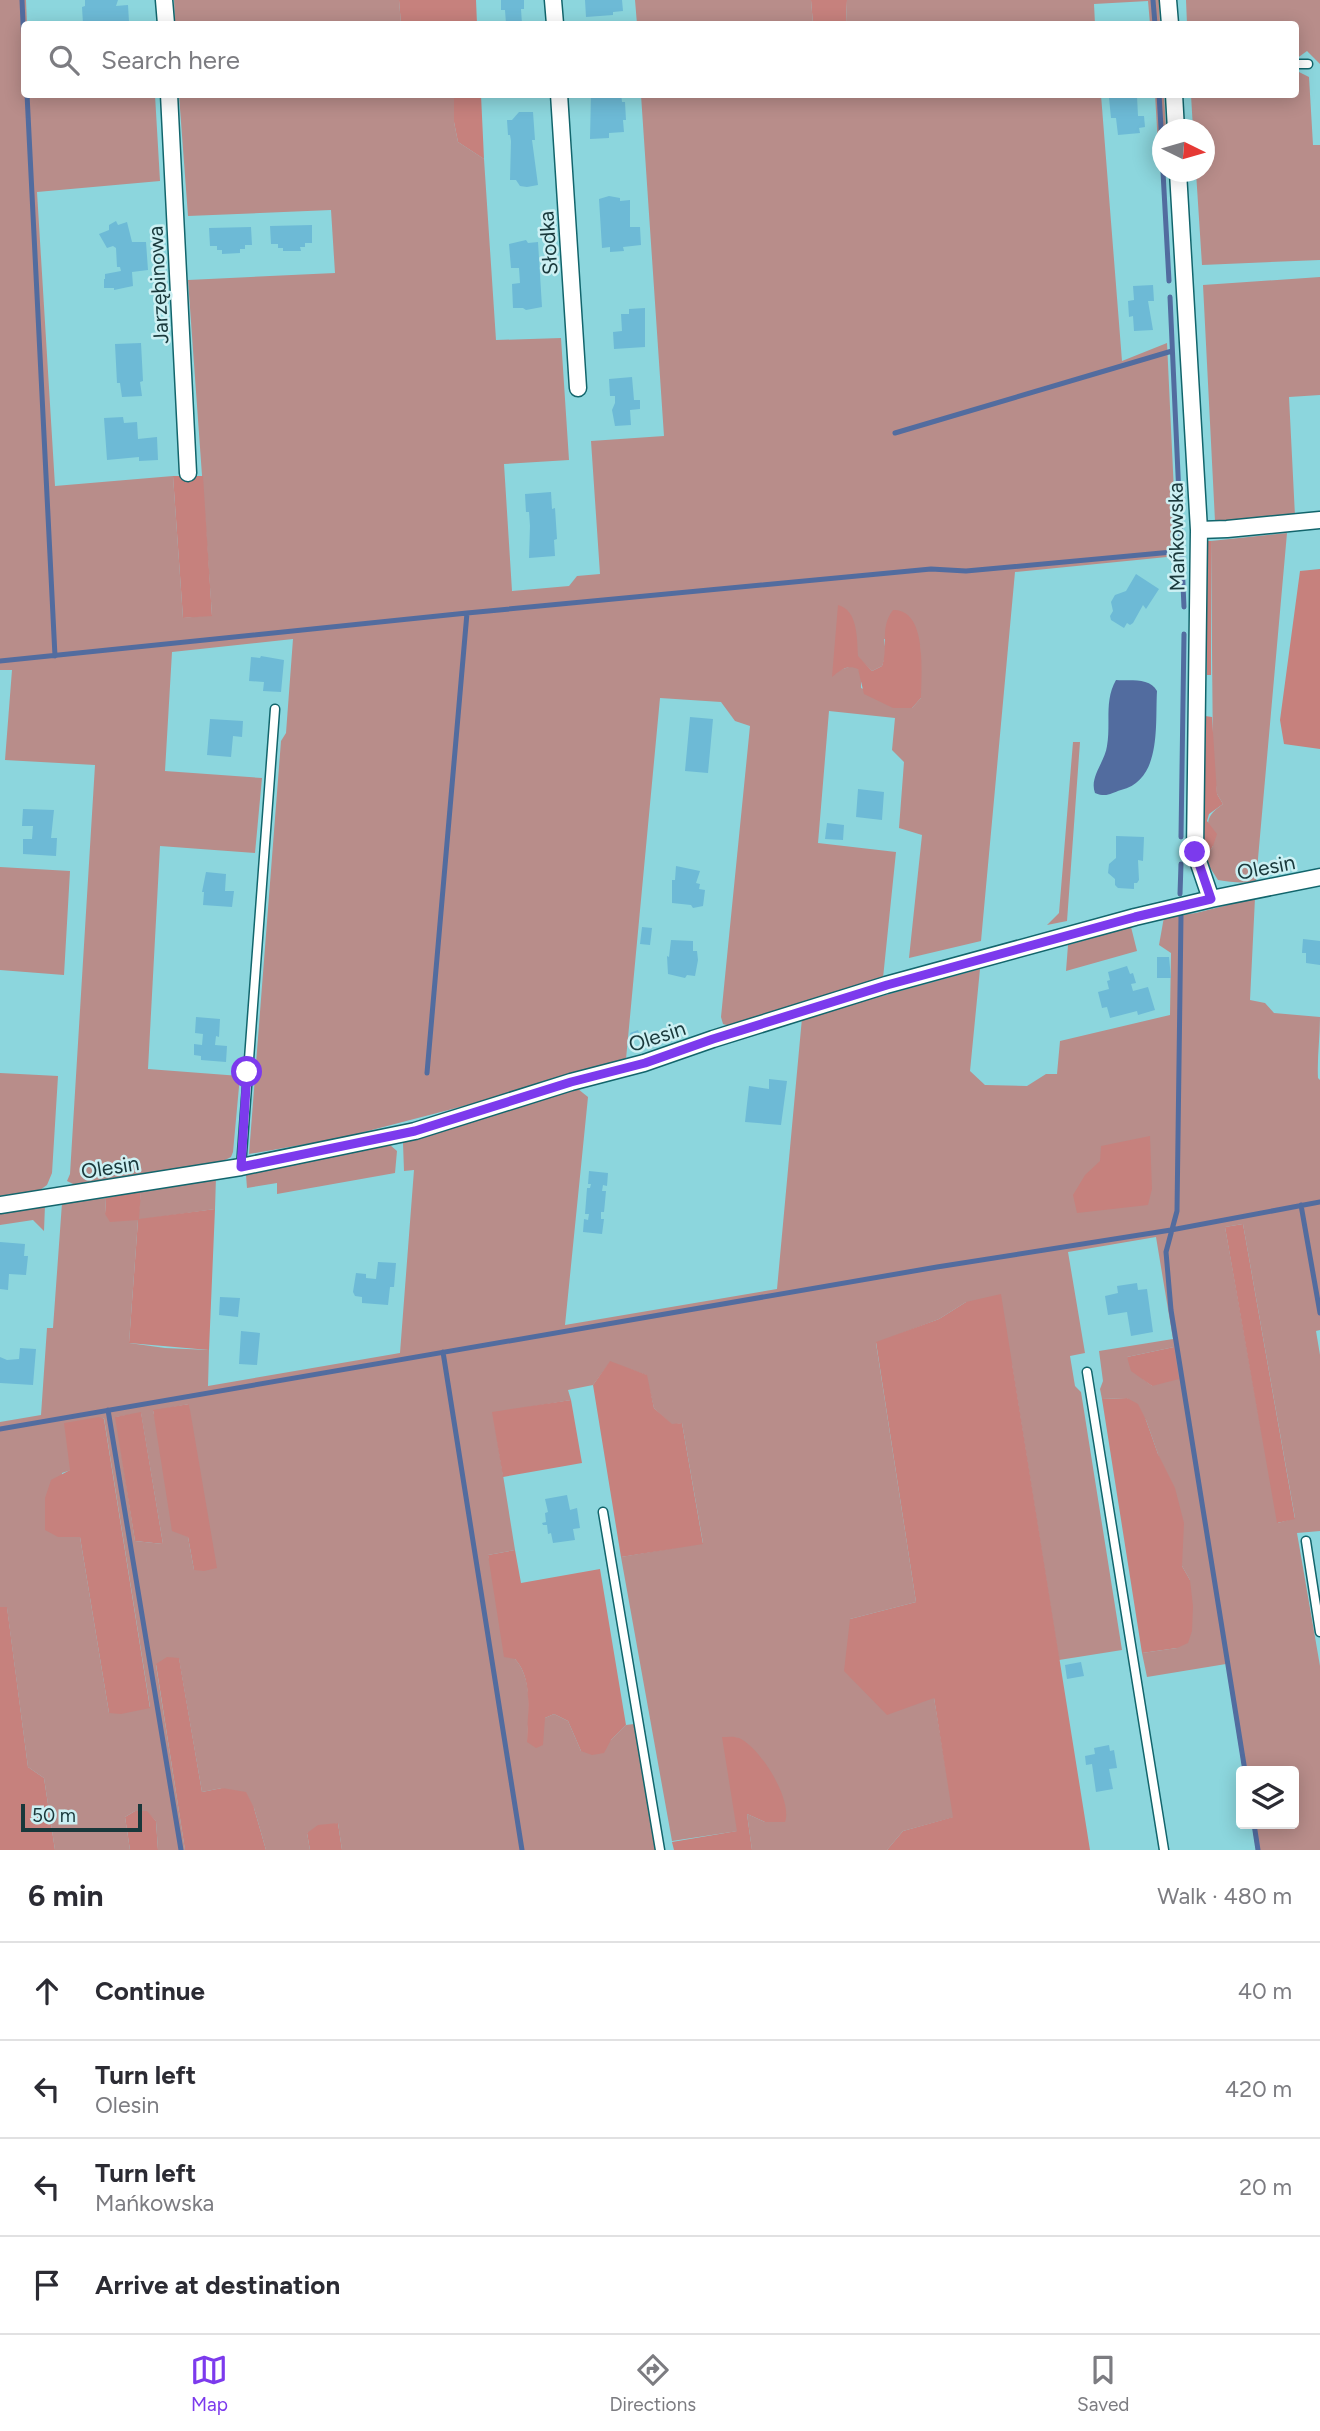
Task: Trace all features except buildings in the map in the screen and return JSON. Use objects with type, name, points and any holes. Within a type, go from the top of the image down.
[{"type":"street","points":[[164,0],[166,21]]},
{"type":"street","points":[[553,0],[555,21]]},
{"type":"street","points":[[1168,0],[1170,21]]},
{"type":"street","name":"Jarzębinowa","points":[[169,98],[188,473]]},
{"type":"street","name":"Słodka","points":[[559,98],[578,388]]},
{"type":"street","points":[[1174,98],[1175,119]]},
{"type":"street","name":"Mańkowska","points":[[1179,182],[1199,530],[1195,852],[1211,899]]},
{"type":"street","points":[[1199,530],[1320,520]]},
{"type":"street","name":"Olesin","points":[[0,1205],[241,1167],[415,1131],[571,1082],[645,1063],[887,985],[1135,917],[1320,877]]},
{"type":"lane","points":[[1299,65],[1308,64]]},
{"type":"lane","points":[[241,1167],[275,709]]},
{"type":"lane","points":[[1087,1372],[1164,1850]]},
{"type":"lane","points":[[603,1512],[660,1850]]},
{"type":"lane","points":[[1306,1542],[1320,1632]]},
{"type":"shaded area","points":[[0,0],[26,0],[27,21],[21,21],[21,98],[155,98],[160,181],[37,192],[55,486],[173,476],[183,618],[212,615],[188,280],[335,273],[331,210],[188,216],[179,98],[454,98],[454,122],[458,142],[484,159],[496,340],[561,338],[569,460],[504,464],[512,591],[569,586],[577,576],[600,574],[591,441],[664,436],[641,98],[1101,98],[1122,361],[1167,343],[1177,556],[1015,572],[981,941],[909,958],[922,835],[899,828],[904,762],[892,750],[895,718],[829,711],[818,843],[896,852],[883,978],[733,1027],[723,1024],[721,1017],[750,726],[735,721],[721,702],[660,698],[626,1059],[487,1100],[341,1138],[249,1154],[281,741],[286,733],[293,639],[172,652],[165,771],[262,778],[255,853],[160,846],[148,1069],[240,1076],[233,1152],[231,1157],[223,1161],[75,1185],[67,1181],[70,1174],[95,765],[5,760],[12,670],[0,670]],"holes":[[[884,639],[920,644],[921,698],[912,708],[861,688],[858,668],[852,666],[840,670],[858,657],[872,671],[882,666],[886,654]]]},
{"type":"shaded area","points":[[174,0],[399,0],[401,21],[175,21]]},
{"type":"shaded area","points":[[399,0],[476,0],[477,21],[401,21]]},
{"type":"shaded area","points":[[635,0],[811,0],[813,21],[637,21]]},
{"type":"shaded area","points":[[811,0],[847,0],[846,21],[813,21]]},
{"type":"shaded area","points":[[847,0],[1159,0],[1160,21],[1150,21],[1148,1],[1094,4],[1095,21],[846,21]]},
{"type":"shaded area","points":[[1186,0],[1320,0],[1320,64],[1307,51],[1299,57],[1299,21],[1187,21]]},
{"type":"shaded area","points":[[1299,72],[1309,77],[1313,145],[1320,145],[1320,260],[1202,265],[1197,182],[1215,182],[1215,119],[1192,119],[1191,98],[1299,98]]},
{"type":"shaded area","points":[[454,98],[481,98],[484,159],[458,142],[454,122]]},
{"type":"shaded area","points":[[1155,98],[1164,98],[1165,119],[1156,119]]},
{"type":"shaded area","points":[[1320,277],[1320,395],[1289,397],[1295,516],[1215,521],[1203,285]]},
{"type":"shaded area","points":[[173,476],[203,476],[212,616],[183,618]]},
{"type":"shaded area","points":[[1287,533],[1256,881],[1242,883],[1218,880],[1206,857],[1213,846],[1208,827],[1209,818],[1223,804],[1217,794],[1213,759],[1211,541]]},
{"type":"shaded area","points":[[1207,541],[1211,541],[1211,675],[1207,675]]},
{"type":"shaded area","points":[[1320,569],[1320,749],[1284,744],[1280,720],[1300,571]]},
{"type":"shaded area","points":[[838,605],[845,608],[853,619],[858,656],[872,671],[882,666],[886,624],[893,610],[904,613],[912,620],[920,645],[922,674],[921,698],[912,708],[893,708],[864,694],[858,669],[847,667],[832,677]]},
{"type":"shaded area","points":[[1205,716],[1212,717],[1217,794],[1223,804],[1209,814],[1207,821],[1217,834],[1206,857],[1203,845]]},
{"type":"shaded area","points":[[1073,742],[1080,742],[1067,921],[1047,925],[1059,913]]},
{"type":"shaded area","points":[[0,867],[70,871],[64,975],[0,970]]},
{"type":"shaded area","points":[[1255,898],[1250,1000],[1265,1003],[1274,1013],[1320,1017],[1320,1330],[1316,1331],[1320,1355],[1320,1531],[1297,1533],[1320,1666],[1320,1850],[1256,1850],[1253,1829],[1299,1829],[1299,1766],[1242,1766],[1226,1664],[1147,1677],[1142,1653],[1177,1648],[1190,1580],[1182,1566],[1158,1454],[1146,1420],[1127,1398],[1102,1399],[1100,1389],[1103,1381],[1099,1351],[1173,1339],[1156,1237],[1068,1252],[1085,1353],[1070,1356],[1075,1386],[1081,1392],[1122,1650],[1059,1660],[1012,1365],[966,1302],[939,1319],[876,1343],[916,1602],[850,1619],[934,1698],[954,1817],[903,1831],[887,1850],[752,1850],[747,1814],[765,1822],[738,1738],[723,1737],[738,1831],[672,1841],[621,1557],[703,1543],[682,1423],[672,1425],[654,1408],[646,1375],[610,1362],[593,1385],[568,1390],[571,1400],[493,1413],[515,1550],[488,1555],[515,1659],[525,1677],[529,1709],[527,1742],[545,1718],[554,1714],[568,1721],[581,1751],[611,1740],[626,1725],[634,1724],[656,1850],[342,1850],[338,1823],[307,1833],[310,1850],[266,1850],[254,1808],[222,1788],[202,1792],[179,1659],[156,1665],[185,1850],[158,1850],[156,1821],[146,1811],[135,1811],[125,1817],[130,1850],[55,1850],[44,1778],[28,1767],[7,1608],[0,1607],[0,1422],[41,1415],[47,1328],[53,1328],[62,1203],[106,1198],[105,1214],[138,1219],[141,1191],[216,1177],[215,1209],[138,1220],[129,1343],[209,1350],[208,1386],[400,1353],[414,1170],[404,1171],[403,1143],[409,1136],[578,1089],[588,1097],[565,1325],[777,1289],[802,1018],[980,969],[970,1071],[985,1085],[1027,1086],[1046,1074],[1057,1074],[1060,1041],[1170,1015],[1171,953],[1159,945],[1164,917],[1196,913]],"holes":[[[1243,1224],[1295,1518],[1278,1523],[1225,1227]],[[1174,1347],[1152,1386],[1143,1379],[1127,1357]],[[189,1404],[194,1570],[188,1537],[153,1411]],[[141,1413],[163,1544],[135,1541],[116,1417]],[[104,1418],[150,1707],[109,1713],[80,1537],[58,1537],[62,1473],[71,1470]]]},
{"type":"shaded area","points":[[1131,927],[1137,951],[1066,971],[1068,945]]},
{"type":"shaded area","points":[[0,1073],[58,1076],[52,1173],[47,1185],[40,1190],[0,1196]]},
{"type":"shaded area","points":[[1150,1136],[1152,1189],[1148,1205],[1077,1213],[1073,1195],[1085,1175],[1100,1161],[1101,1146]]},
{"type":"shaded area","points":[[383,1144],[390,1145],[397,1151],[395,1173],[277,1194],[277,1183],[247,1188],[246,1175]]},
{"type":"shaded area","points":[[141,1191],[139,1219],[215,1209],[209,1350],[129,1343],[138,1220],[110,1222],[105,1214],[106,1198]]},
{"type":"shaded area","points":[[45,1205],[44,1231],[33,1220],[0,1225],[0,1212]]},
{"type":"shaded area","points":[[1243,1224],[1295,1519],[1277,1523],[1225,1227]]},
{"type":"shaded area","points":[[1001,1294],[1090,1850],[887,1850],[903,1831],[953,1817],[934,1698],[887,1715],[844,1671],[850,1619],[916,1602],[876,1342],[939,1319],[966,1302]]},
{"type":"shaded area","points":[[1174,1347],[1179,1379],[1152,1386],[1131,1371],[1127,1357]]},
{"type":"shaded area","points":[[610,1361],[647,1375],[654,1408],[672,1424],[682,1423],[703,1544],[621,1557],[593,1385]]},
{"type":"shaded area","points":[[1127,1398],[1138,1404],[1175,1488],[1184,1523],[1182,1566],[1190,1580],[1193,1606],[1192,1631],[1188,1643],[1177,1648],[1142,1653],[1102,1399]]},
{"type":"shaded area","points":[[571,1400],[582,1463],[503,1477],[492,1412]]},
{"type":"shaded area","points":[[189,1404],[217,1568],[204,1571],[194,1570],[188,1537],[172,1531],[153,1410]]},
{"type":"shaded area","points":[[141,1412],[163,1544],[135,1541],[115,1417]]},
{"type":"shaded area","points":[[99,1417],[104,1419],[150,1708],[121,1714],[109,1713],[80,1537],[58,1537],[45,1530],[45,1498],[51,1480],[70,1470],[64,1423]]},
{"type":"shaded area","points":[[515,1550],[521,1583],[600,1569],[626,1725],[611,1740],[604,1753],[592,1755],[581,1751],[568,1721],[554,1714],[545,1718],[543,1745],[536,1748],[527,1742],[525,1677],[515,1659],[504,1657],[488,1555]]},
{"type":"shaded area","points":[[0,1607],[7,1607],[28,1767],[44,1778],[55,1850],[0,1850]]},
{"type":"shaded area","points":[[167,1657],[179,1658],[202,1792],[222,1788],[246,1792],[254,1808],[266,1850],[185,1850],[156,1664]]},
{"type":"shaded area","points":[[722,1737],[739,1738],[765,1763],[784,1801],[785,1822],[765,1822],[747,1814],[752,1850],[674,1850],[672,1842],[737,1831]]},
{"type":"shaded area","points":[[135,1811],[147,1811],[156,1821],[158,1850],[130,1850],[125,1817]]},
{"type":"shaded area","points":[[338,1823],[342,1850],[310,1850],[307,1833],[318,1825]]},
{"type":"water","points":[[1116,680],[1139,681],[1150,684],[1157,691],[1156,735],[1154,750],[1144,775],[1134,784],[1103,795],[1095,793],[1094,781],[1106,752],[1110,696]]},
{"type":"waterway","points":[[22,0],[23,21]]},
{"type":"waterway","points":[[1153,0],[1155,21]]},
{"type":"waterway","points":[[27,98],[55,656]]},
{"type":"waterway","points":[[1159,98],[1160,119]]},
{"type":"waterway","points":[[1164,182],[1169,281]]},
{"type":"waterway","points":[[1170,297],[1184,607]]},
{"type":"waterway","points":[[895,433],[1172,351]]},
{"type":"waterway","points":[[0,661],[931,569],[966,571],[1183,551]]},
{"type":"waterway","points":[[427,1073],[467,613]]},
{"type":"waterway","points":[[1181,837],[1184,634]]},
{"type":"waterway","points":[[1180,894],[1181,864]]},
{"type":"waterway","points":[[1181,916],[1177,1211],[1166,1252],[1171,1310],[1244,1766]]},
{"type":"waterway","points":[[0,1429],[937,1267],[1171,1230],[1320,1202]]},
{"type":"waterway","points":[[1301,1205],[1320,1313]]},
{"type":"waterway","points":[[443,1352],[522,1850]]},
{"type":"waterway","points":[[108,1410],[181,1850]]},
{"type":"waterway","points":[[1255,1829],[1258,1850]]},
{"type":"route","points":[[247,1072],[241,1167],[415,1131],[571,1082],[645,1063],[887,985],[1135,917],[1211,899],[1195,852]]}]
